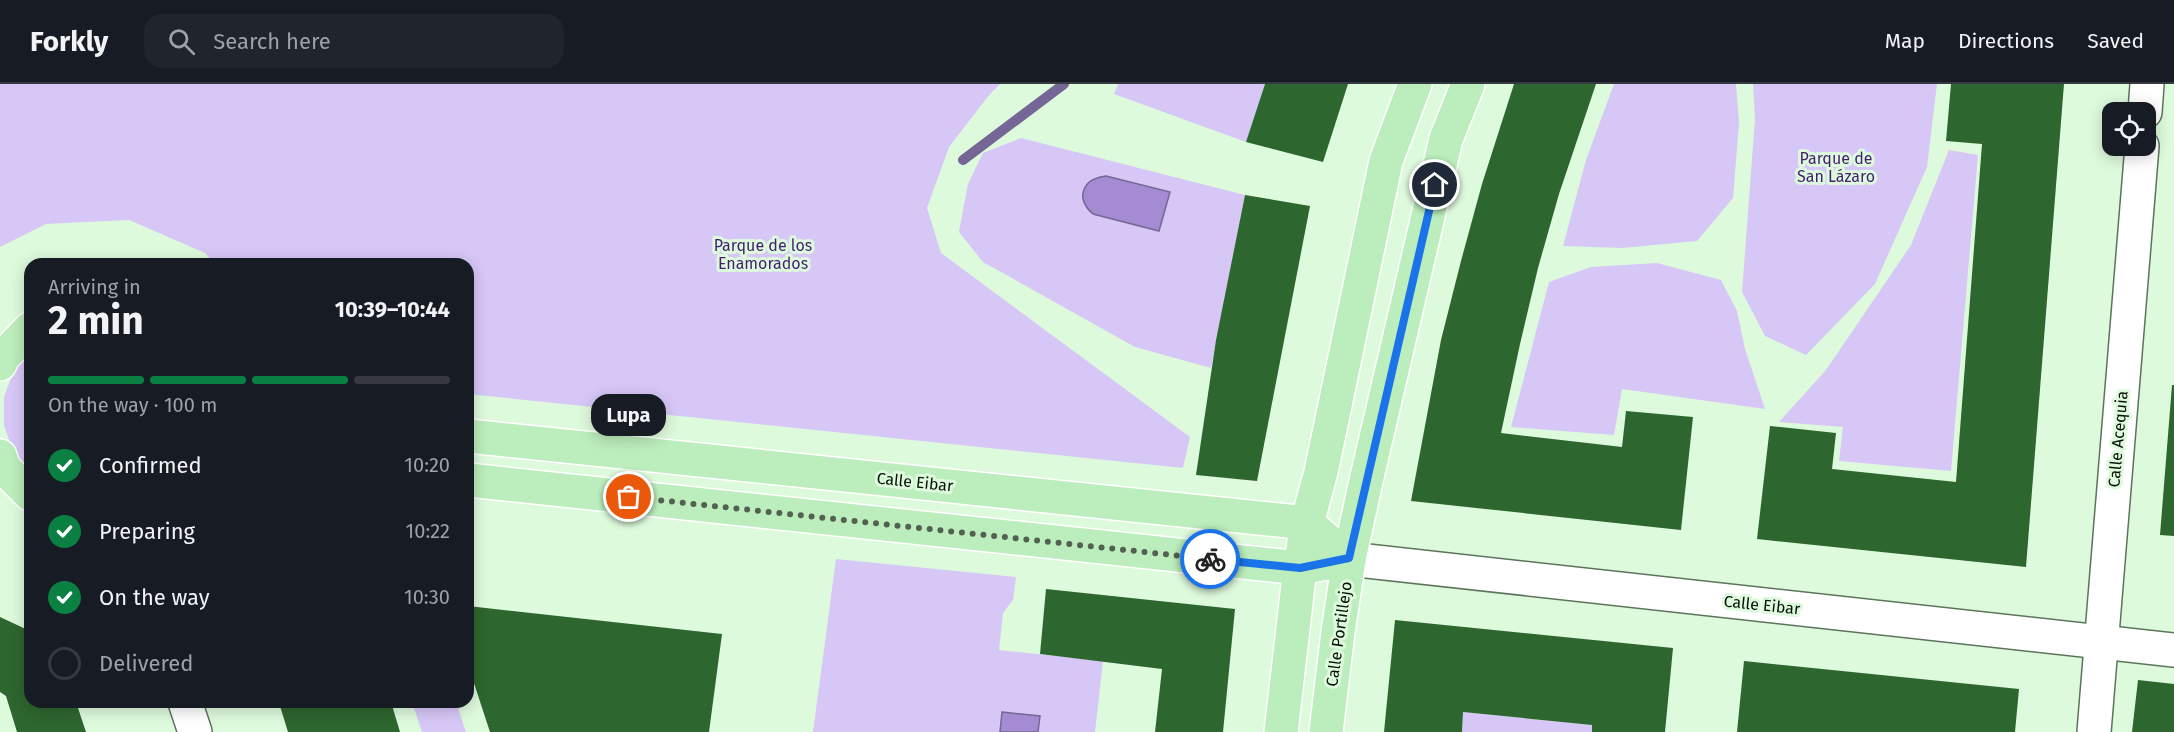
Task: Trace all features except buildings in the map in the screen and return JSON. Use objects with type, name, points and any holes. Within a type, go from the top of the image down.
[{"type":"main road","points":[[1281,732],[1307,523],[1323,461],[1386,161],[1415,84]]},
{"type":"main road","name":"Calle Portillejo","points":[[1326,732],[1349,558],[1446,139],[1468,84]]},
{"type":"main road","points":[[1,361],[24,336]]},
{"type":"main road","name":"Calle Eibar","points":[[474,437],[1307,523]]},
{"type":"main road","points":[[0,456],[4,468],[24,490]]},
{"type":"main road","name":"Calle Eibar","points":[[474,481],[1300,568],[1349,558]]},
{"type":"main road","points":[[0,486],[24,494]]},
{"type":"main road","points":[[1307,523],[1349,558]]},
{"type":"street","points":[[2146,102],[2147,84]]},
{"type":"street","name":"Calle Acequia","points":[[2094,732],[2141,156]]},
{"type":"street","name":"Calle Eibar","points":[[1349,558],[2174,650]]},
{"type":"street","points":[[187,708],[195,732]]},
{"type":"green space","name":"Parque de los Enamorados","points":[[0,84],[1000,84],[949,147],[927,208],[941,253],[1190,437],[1183,468],[474,395],[474,258],[210,258],[205,253],[129,220],[46,224],[0,247]]},
{"type":"green space","points":[[1118,84],[1265,84],[1246,142],[1114,94]]},
{"type":"green space","points":[[1614,84],[1736,84],[1739,123],[1733,198],[1697,241],[1622,248],[1563,246],[1586,160]]},
{"type":"green space","name":"Parque de San Lázaro","points":[[1753,84],[1937,84],[1927,167],[1875,284],[1806,355],[1765,336],[1742,292],[1755,119]]},
{"type":"green space","points":[[1021,138],[1245,195],[1211,368],[1135,347],[983,262],[959,232],[968,184],[983,153]]},
{"type":"green space","points":[[1949,150],[1978,155],[1951,471],[1839,461],[1843,427],[1779,422],[1826,370],[1911,245]]},
{"type":"green space","points":[[1657,263],[1721,280],[1737,311],[1745,349],[1765,409],[1622,389],[1614,435],[1511,427],[1549,282],[1591,267]]},
{"type":"green space","points":[[24,358],[24,466],[14,453],[4,426],[4,397],[14,370]]},
{"type":"green space","points":[[836,559],[1016,577],[1013,600],[1003,613],[999,650],[1103,661],[1095,732],[813,732]]},
{"type":"green space","points":[[414,708],[458,708],[466,732],[422,732]]},
{"type":"green space","points":[[1463,712],[1592,725],[1592,732],[1462,732]]},
{"type":"shaded area","points":[[1106,176],[1170,192],[1159,231],[1093,214],[1087,208],[1083,196],[1084,190],[1091,181]]},
{"type":"shaded area","points":[[1002,712],[1040,716],[1038,732],[1000,732]]},
{"type":"waterway","points":[[963,160],[1064,84]]},
{"type":"way so far","points":[[629,497],[1210,559]]},
{"type":"place","name":"Lupa","points":[[629,497]]},
{"type":"route","points":[[1210,559],[1300,568],[1349,558],[1435,185]]}]
